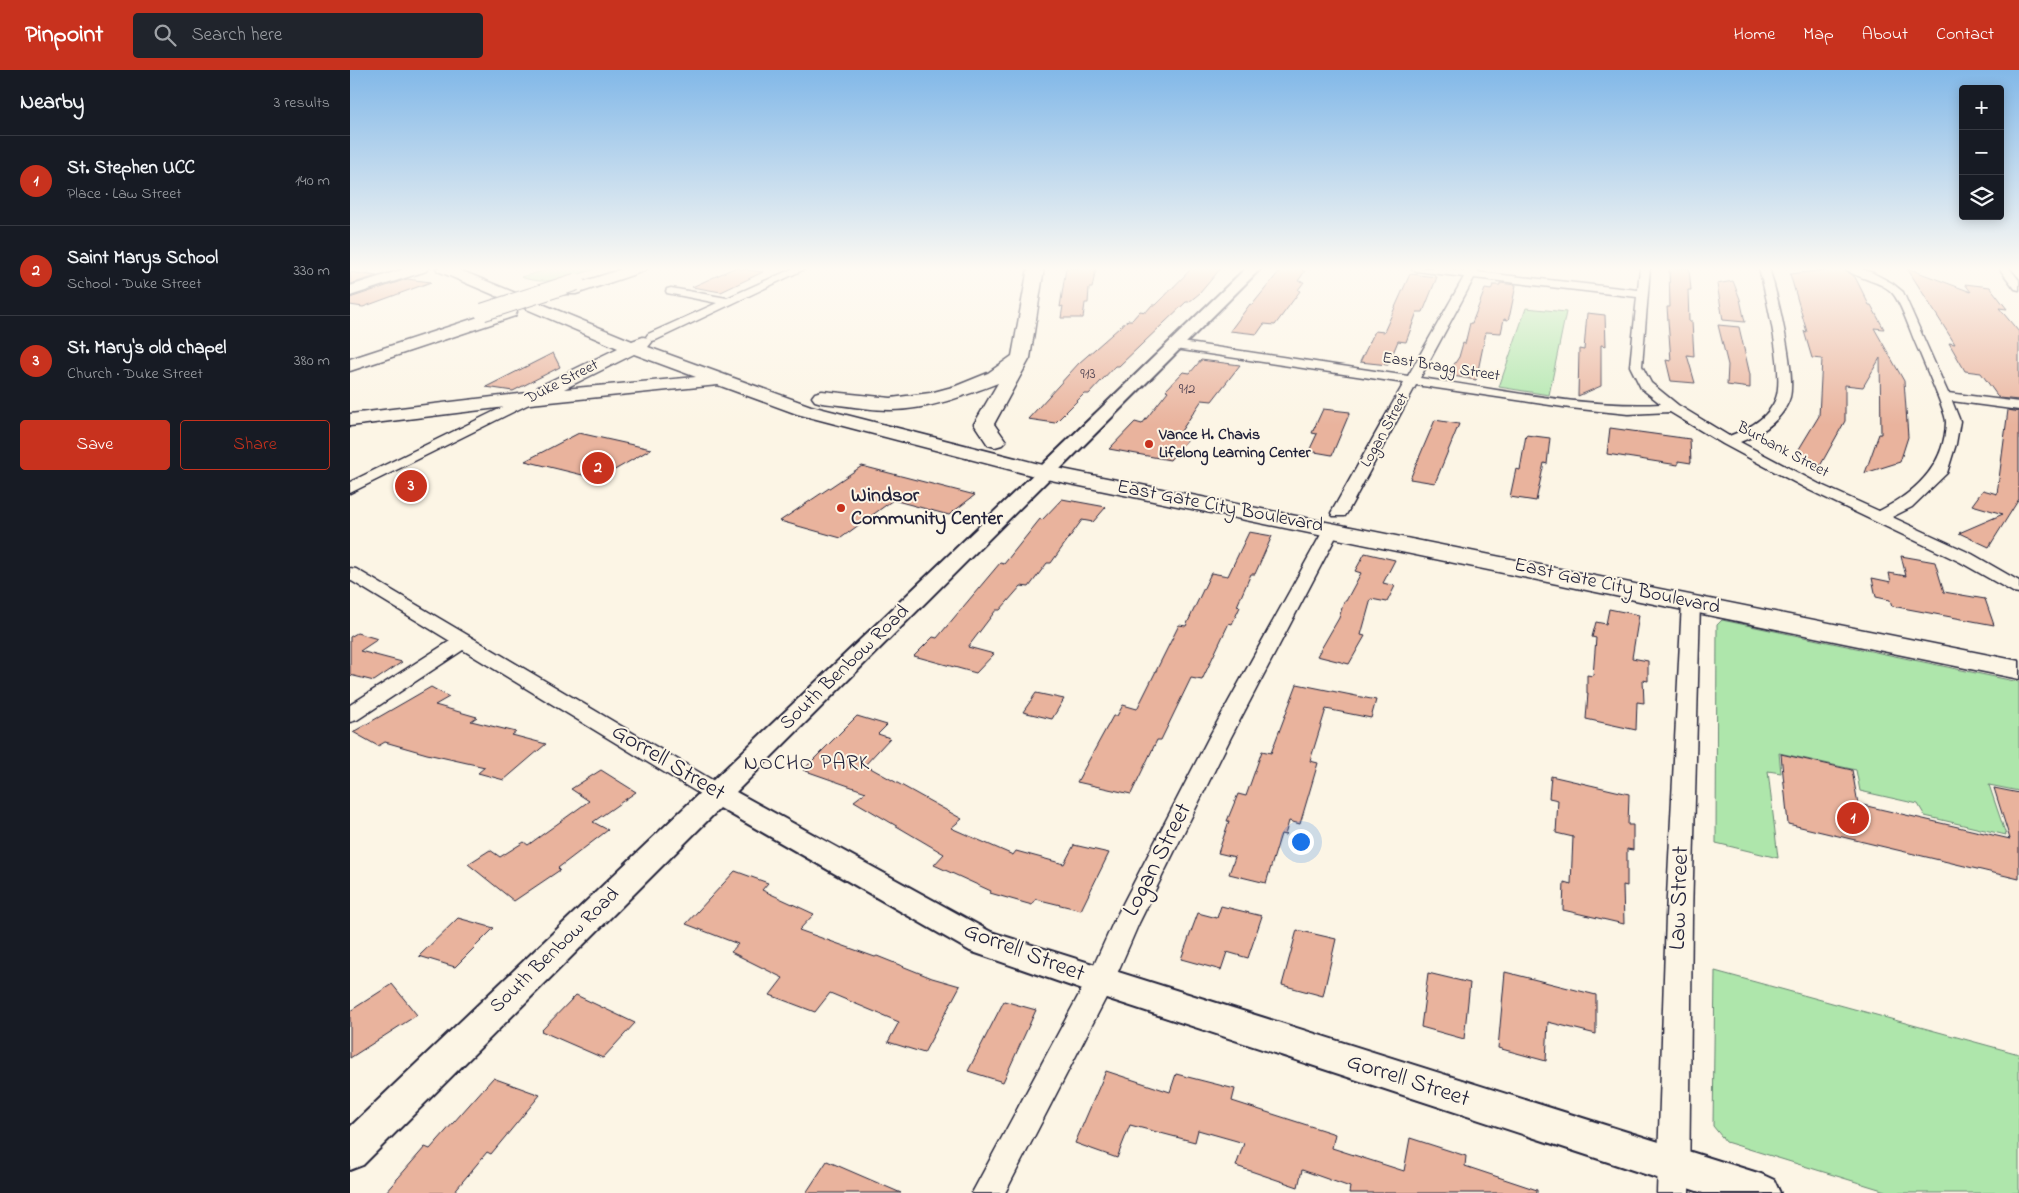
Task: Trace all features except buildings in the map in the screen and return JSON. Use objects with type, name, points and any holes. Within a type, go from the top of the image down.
[{"type":"main road","points":[[350,357],[458,320]]},
{"type":"main road","points":[[350,365],[484,320]]},
{"type":"main road","name":"East Gate City Boulevard","points":[[568,320],[632,347],[804,410],[1054,465],[1335,521],[2019,651]]},
{"type":"main road","name":"East Gate City Boulevard","points":[[610,320],[807,392],[995,441],[1054,465]]},
{"type":"main road","points":[[995,441],[984,424],[1021,358],[1027,320]]},
{"type":"main road","name":"South Benbow Road","points":[[1054,465],[1200,320]]},
{"type":"main road","name":"Duke Street","points":[[530,398],[652,337]]},
{"type":"main road","points":[[807,392],[891,404],[932,399],[964,390],[995,377],[1021,358]]},
{"type":"main road","points":[[350,420],[530,398],[760,376]]},
{"type":"main road","name":"East Gate City Boulevard","points":[[1335,521],[1691,602],[2019,670]]},
{"type":"street","name":"Duke Street","points":[[652,337],[689,320]]},
{"type":"street","name":"Logan Street","points":[[988,1193],[1100,982],[1126,923],[1220,737],[1335,521],[1446,320]]},
{"type":"street","name":"Burbank Street","points":[[1639,320],[1636,366],[1646,385],[1672,408],[1728,441],[1814,486],[1973,562],[2019,588]]},
{"type":"street","points":[[1728,441],[1749,434],[1765,424],[1778,408],[1785,395],[1782,351],[1775,320]]},
{"type":"street","points":[[1880,517],[1906,504],[1939,473],[1949,444],[1953,421],[1944,396],[1910,320]]},
{"type":"street","name":"East Bragg Street","points":[[1175,345],[1605,409],[1672,408]]},
{"type":"street","points":[[1944,396],[2019,406]]},
{"type":"street","name":"Duke Street","points":[[350,488],[530,398]]},
{"type":"street","name":"South Benbow Road","points":[[350,1152],[1054,465]]},
{"type":"street","name":"Gorrell Street","points":[[350,573],[462,642],[545,688],[716,793],[981,942],[1674,1179],[1761,1193]]},
{"type":"street","name":"Law Street","points":[[1674,1179],[1679,916],[1691,602]]},
{"type":"street","points":[[350,715],[462,642]]},
{"type":"green space","points":[[1522,320],[1564,320],[1549,395],[1499,387]]},
{"type":"green space","points":[[1722,620],[2019,682],[2019,791],[1989,785],[2006,835],[1925,816],[1918,804],[1860,791],[1856,770],[1779,753],[1781,773],[1768,771],[1778,858],[1716,843],[1717,625]]},
{"type":"green space","points":[[1715,971],[2019,1054],[2019,1193],[1892,1193],[1726,1142],[1713,1126]]},
{"type":"place","name":"Vance H. Chavis Lifelong Learning Center","points":[[1149,444]]},
{"type":"place","name":"Saint Marys School","points":[[598,468]]},
{"type":"place","name":"St. Mary's old chapel","points":[[411,486]]},
{"type":"place","name":"Windsor Community Center","points":[[841,508]]},
{"type":"place","name":"St. Stephen UCC","points":[[1853,818]]},
{"type":"district","name":"NOCHO PARK","points":[[807,764]]}]
